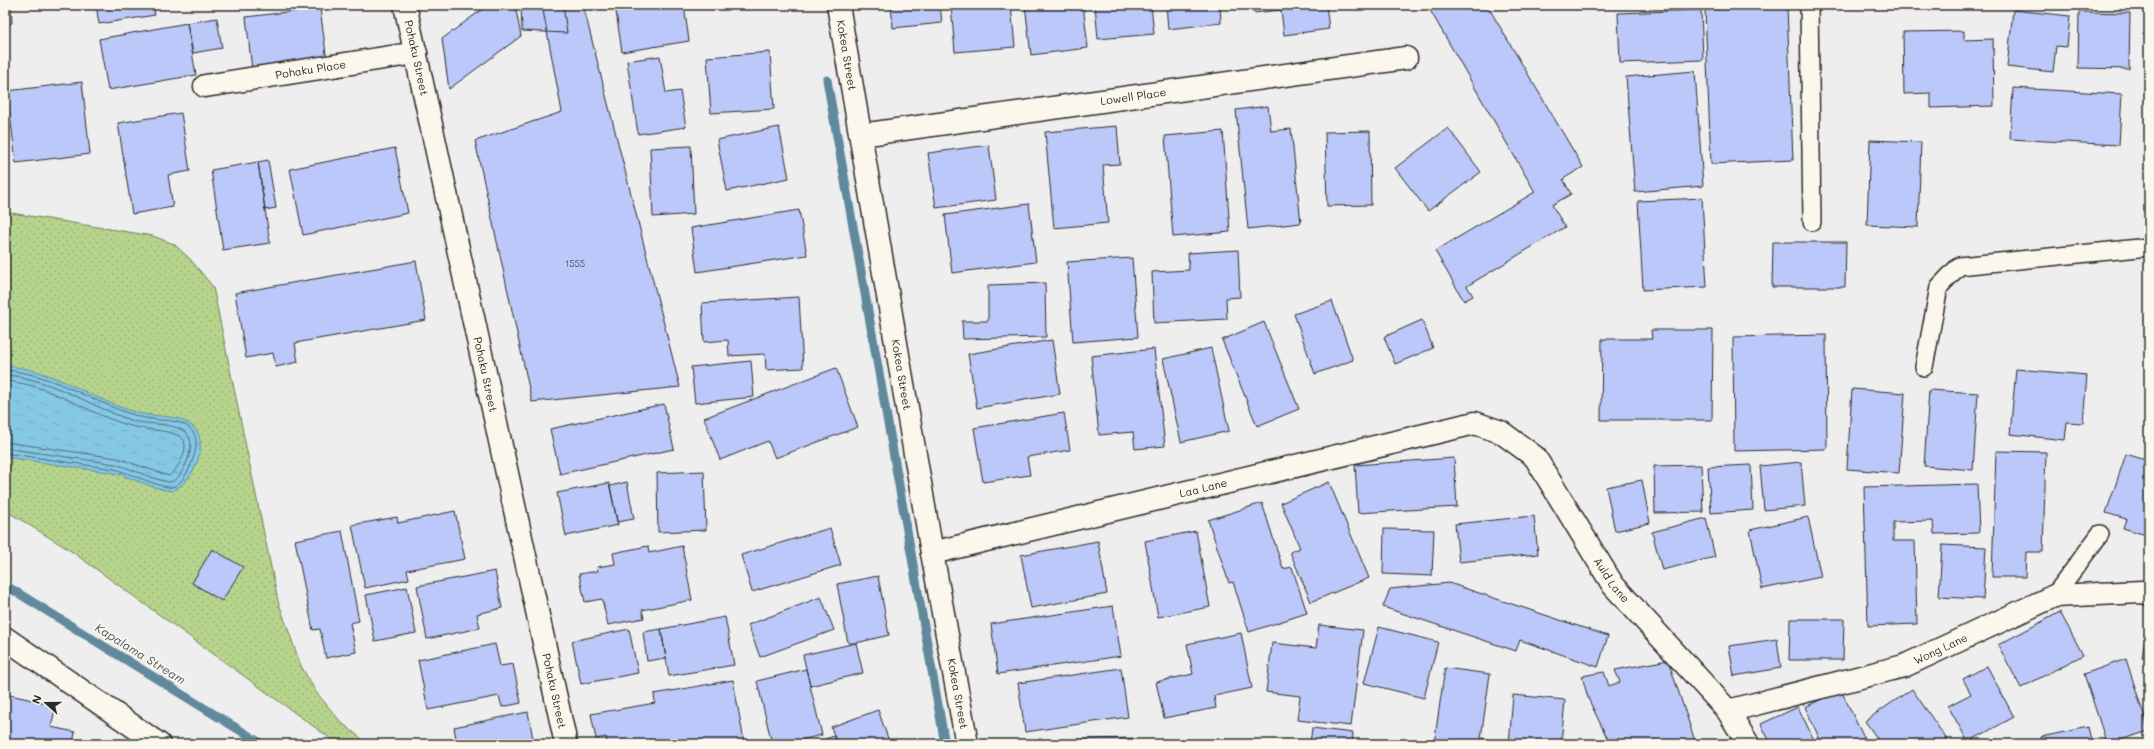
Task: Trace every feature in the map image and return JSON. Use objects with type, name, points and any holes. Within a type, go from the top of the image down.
[{"type":"street","name":"Pohaku Street","points":[[405,5],[566,744]]},
{"type":"street","name":"Kokea Street","points":[[838,5],[932,553],[967,744]]},
{"type":"street","name":"Pohaku Place","points":[[205,86],[416,53]]},
{"type":"street","name":"Lowell Place","points":[[861,134],[1406,58]]},
{"type":"street","name":"Laa Lane","points":[[932,553],[1475,422]]},
{"type":"street","name":"Auld Lane","points":[[1475,422],[1501,432],[1535,457],[1613,585],[1728,711],[1748,744]]},
{"type":"street","name":"Wong Lane","points":[[1728,711],[1904,666],[2054,596],[2142,592],[2149,594]]},
{"type":"street","points":[[5,638],[159,744]]},
{"type":"lane","points":[[1809,5],[1812,222]]},
{"type":"lane","points":[[1924,367],[1939,287],[1959,266],[2149,247]]},
{"type":"lane","points":[[2054,596],[2100,534]]},
{"type":"green space","points":[[5,212],[153,236],[174,244],[191,260],[213,287],[278,601],[301,666],[316,692],[341,722],[368,744],[338,744],[71,551],[5,510]]},
{"type":"water","points":[[5,366],[40,372],[122,408],[139,413],[183,420],[195,429],[200,439],[199,457],[195,468],[186,480],[173,491],[158,488],[114,473],[5,457]]},
{"type":"building","points":[[5,5],[11,5],[12,23],[5,24]]},
{"type":"building","points":[[96,5],[153,5],[155,15],[99,24]]},
{"type":"building","points":[[484,5],[515,5],[521,36],[449,89],[442,39],[484,8]]},
{"type":"building","points":[[521,5],[563,5],[567,33],[522,31]]},
{"type":"building","points":[[542,5],[583,5],[680,387],[532,402],[475,141],[562,112]]},
{"type":"building","points":[[615,5],[684,5],[689,41],[622,52]]},
{"type":"building","points":[[891,5],[940,5],[942,23],[893,28]]},
{"type":"building","points":[[951,5],[1011,5],[1015,47],[955,52]]},
{"type":"building","points":[[1025,5],[1083,5],[1088,48],[1031,55]]},
{"type":"building","points":[[1095,5],[1151,5],[1154,34],[1098,39]]},
{"type":"building","points":[[1166,5],[1220,5],[1221,23],[1168,29]]},
{"type":"building","points":[[1253,5],[1326,5],[1329,29],[1284,35],[1281,10],[1254,13]]},
{"type":"building","points":[[1427,5],[1487,5],[1583,167],[1563,179],[1571,194],[1552,205],[1565,227],[1467,286],[1473,296],[1464,301],[1435,251],[1535,192]]},
{"type":"building","points":[[1787,6],[1793,160],[1711,164],[1705,10]]},
{"type":"building","points":[[320,8],[327,61],[252,70],[246,17]]},
{"type":"building","points":[[1701,10],[1703,60],[1620,63],[1618,13]]},
{"type":"building","points":[[2013,10],[2070,16],[2067,47],[2056,46],[2053,72],[2007,67]]},
{"type":"building","points":[[2079,12],[2130,13],[2129,69],[2078,68]]},
{"type":"building","points":[[217,18],[222,48],[193,53],[187,23]]},
{"type":"building","points":[[187,23],[196,75],[108,90],[99,39]]},
{"type":"building","points":[[1964,31],[1964,40],[1993,39],[1994,106],[1931,108],[1931,93],[1904,94],[1903,32]]},
{"type":"building","points":[[770,52],[774,109],[711,113],[707,57]]},
{"type":"building","points":[[660,56],[666,93],[680,91],[686,127],[638,134],[627,61]]},
{"type":"building","points":[[1695,71],[1703,186],[1635,192],[1626,77]]},
{"type":"building","points":[[82,82],[90,154],[16,163],[7,91]]},
{"type":"building","points":[[2013,88],[2122,94],[2119,145],[2010,139]]},
{"type":"building","points":[[1268,106],[1271,131],[1291,129],[1301,223],[1248,229],[1236,110]]},
{"type":"building","points":[[181,113],[190,171],[168,175],[173,207],[132,214],[118,123]]},
{"type":"building","points":[[1117,126],[1120,164],[1103,165],[1108,223],[1054,228],[1045,132]]},
{"type":"building","points":[[779,127],[789,178],[727,191],[717,140]]},
{"type":"building","points":[[1448,128],[1481,172],[1428,211],[1395,168]]},
{"type":"building","points":[[1223,131],[1230,232],[1173,237],[1165,136]]},
{"type":"building","points":[[1370,131],[1371,205],[1327,206],[1325,132]]},
{"type":"building","points":[[1870,140],[1921,142],[1918,227],[1867,225]]},
{"type":"building","points":[[989,145],[996,200],[936,208],[928,153]]},
{"type":"building","points":[[691,146],[694,214],[653,217],[650,148]]},
{"type":"building","points":[[395,148],[408,213],[303,235],[290,169]]},
{"type":"building","points":[[268,160],[276,208],[265,210],[258,162]]},
{"type":"building","points":[[258,162],[270,243],[223,250],[211,170]]},
{"type":"building","points":[[1702,198],[1707,287],[1643,290],[1638,201]]},
{"type":"building","points":[[1029,204],[1036,262],[952,273],[945,215]]},
{"type":"building","points":[[799,210],[807,255],[697,272],[691,228]]},
{"type":"building","points":[[1773,242],[1846,242],[1845,287],[1772,287]]},
{"type":"building","points":[[1238,250],[1240,297],[1226,298],[1227,319],[1154,323],[1152,272],[1189,270],[1188,253]]},
{"type":"building","points":[[1132,258],[1138,337],[1073,342],[1067,262]]},
{"type":"building","points":[[416,261],[426,320],[295,343],[298,362],[276,367],[273,353],[246,358],[235,293]]},
{"type":"building","points":[[1045,283],[1046,337],[963,339],[962,321],[988,321],[988,285]]},
{"type":"building","points":[[799,297],[803,368],[766,370],[765,354],[729,356],[728,340],[704,342],[702,303]]},
{"type":"building","points":[[1332,301],[1353,360],[1315,374],[1294,314]]},
{"type":"building","points":[[1422,320],[1433,348],[1395,364],[1384,337]]},
{"type":"building","points":[[1264,322],[1299,409],[1257,426],[1222,340]]},
{"type":"building","points":[[1651,330],[1713,330],[1712,420],[1601,420],[1602,339],[1652,339]]},
{"type":"building","points":[[1826,335],[1827,449],[1734,451],[1733,337]]},
{"type":"building","points":[[1052,340],[1060,394],[977,408],[968,354]]},
{"type":"building","points":[[1211,348],[1229,431],[1181,442],[1163,359]]},
{"type":"building","points":[[1154,349],[1165,446],[1135,449],[1133,432],[1099,435],[1091,356]]},
{"type":"building","points":[[751,361],[754,397],[695,403],[691,367]]},
{"type":"building","points":[[836,368],[858,427],[775,458],[768,441],[720,460],[704,418]]},
{"type":"building","points":[[2016,369],[2087,375],[2083,423],[2067,422],[2065,440],[2010,434]]},
{"type":"building","points":[[1852,389],[1905,393],[1899,473],[1847,469]]},
{"type":"building","points":[[1929,390],[1978,393],[1973,470],[1924,466]]},
{"type":"building","points":[[664,404],[674,449],[560,474],[550,429]]},
{"type":"building","points":[[1064,413],[1070,450],[1027,457],[1030,475],[983,482],[974,428]]},
{"type":"building","points":[[1996,451],[2046,452],[2043,552],[2026,552],[2025,577],[1992,577]]},
{"type":"building","points":[[2126,454],[2149,461],[2149,536],[2123,528],[2126,519],[2106,513]]},
{"type":"building","points":[[1454,458],[1457,507],[1358,513],[1355,465]]},
{"type":"building","points":[[1801,462],[1805,506],[1764,510],[1760,466]]},
{"type":"building","points":[[1701,465],[1703,512],[1655,513],[1654,466]]},
{"type":"building","points":[[1751,465],[1753,510],[1711,513],[1708,467]]},
{"type":"building","points":[[704,471],[706,530],[658,532],[657,473]]},
{"type":"building","points":[[1642,480],[1650,523],[1615,531],[1606,487]]},
{"type":"building","points":[[627,482],[634,519],[617,522],[610,486]]},
{"type":"building","points":[[1329,482],[1369,578],[1311,602],[1290,552],[1300,548],[1281,503]]},
{"type":"building","points":[[609,483],[618,525],[566,536],[557,493]]},
{"type":"building","points":[[1977,484],[1979,533],[1934,534],[1933,521],[1893,522],[1893,541],[1915,541],[1917,624],[1868,626],[1864,487]]},
{"type":"building","points":[[1262,503],[1283,569],[1292,567],[1307,613],[1249,632],[1233,582],[1229,583],[1208,520]]},
{"type":"building","points":[[455,511],[465,559],[407,570],[409,579],[365,588],[352,525],[397,517],[398,523]]},
{"type":"building","points":[[1534,516],[1538,554],[1459,562],[1455,524]]},
{"type":"building","points":[[1808,517],[1821,577],[1762,589],[1750,530]]},
{"type":"building","points":[[1706,518],[1715,557],[1662,570],[1652,532]]},
{"type":"building","points":[[830,528],[841,565],[752,592],[741,555]]},
{"type":"building","points":[[1384,529],[1434,530],[1432,576],[1383,574]]},
{"type":"building","points":[[342,531],[359,621],[350,623],[356,652],[326,658],[320,629],[313,630],[295,540]]},
{"type":"building","points":[[1196,531],[1210,607],[1158,617],[1145,541]]},
{"type":"building","points":[[1098,541],[1107,594],[1031,608],[1021,555]]},
{"type":"building","points":[[1942,545],[1986,547],[1983,599],[1939,597]]},
{"type":"building","points":[[648,546],[649,553],[682,546],[692,600],[642,610],[644,618],[608,625],[602,599],[585,602],[579,574],[598,571],[597,567],[615,564],[613,553]]},
{"type":"building","points":[[212,549],[243,567],[222,601],[192,583]]},
{"type":"building","points":[[495,571],[502,608],[477,614],[480,628],[427,639],[417,586]]},
{"type":"building","points":[[878,576],[889,635],[856,643],[848,643],[837,584]]},
{"type":"building","points":[[1449,583],[1608,636],[1598,667],[1520,640],[1516,651],[1383,607],[1390,589]]},
{"type":"building","points":[[407,587],[416,633],[375,641],[366,595]]},
{"type":"building","points":[[821,597],[834,630],[760,657],[748,625]]},
{"type":"building","points":[[1113,606],[1121,656],[998,674],[991,624]]},
{"type":"building","points":[[2060,612],[2083,655],[2021,688],[1998,645]]},
{"type":"building","points":[[2149,613],[2149,658],[2142,657]]},
{"type":"building","points":[[725,617],[734,665],[669,676],[661,629]]},
{"type":"building","points":[[1790,619],[1844,619],[1843,660],[1789,660]]},
{"type":"building","points":[[1319,625],[1363,630],[1351,726],[1297,720],[1300,696],[1266,692],[1272,643],[1316,648]]},
{"type":"building","points":[[1379,627],[1438,642],[1424,698],[1364,683]]},
{"type":"building","points":[[629,629],[638,673],[581,684],[572,641]]},
{"type":"building","points":[[661,629],[666,658],[647,661],[643,632]]},
{"type":"building","points":[[1241,633],[1252,688],[1214,696],[1216,708],[1164,718],[1156,682],[1193,674],[1187,644]]},
{"type":"building","points":[[1777,639],[1781,668],[1734,676],[1729,646]]},
{"type":"building","points":[[856,643],[863,673],[810,686],[803,655]]},
{"type":"building","points":[[495,644],[500,666],[513,664],[521,703],[502,707],[499,696],[428,710],[418,660]]},
{"type":"building","points":[[2126,659],[2149,731],[2107,744],[2084,674]]},
{"type":"building","points":[[1668,660],[1696,744],[1610,744],[1588,698],[1582,676],[1604,672],[1609,686],[1620,682],[1615,670]]},
{"type":"building","points":[[1987,666],[2014,717],[1968,742],[1948,706],[1971,694],[1963,679]]},
{"type":"building","points":[[1121,668],[1128,717],[1025,732],[1018,683]]},
{"type":"building","points":[[1445,668],[1490,674],[1481,738],[1495,740],[1494,744],[1434,744]]},
{"type":"building","points":[[806,669],[822,735],[783,744],[772,744],[757,681]]},
{"type":"building","points":[[733,680],[744,741],[725,744],[607,744],[606,737],[596,739],[591,714],[655,703],[654,694]]},
{"type":"building","points":[[1912,689],[1950,744],[1881,744],[1865,721]]},
{"type":"building","points":[[1841,690],[1864,738],[1852,744],[1822,744],[1805,707]]},
{"type":"building","points":[[5,694],[56,705],[51,727],[75,732],[73,744],[30,744],[5,739]]},
{"type":"building","points":[[1513,695],[1565,700],[1561,744],[1509,744]]},
{"type":"building","points":[[1798,707],[1816,744],[1771,744],[1761,724]]},
{"type":"building","points":[[878,710],[890,744],[837,744],[831,727]]},
{"type":"building","points":[[528,712],[534,744],[457,744],[454,727]]},
{"type":"building","points":[[2088,727],[2092,744],[2042,744],[2041,737]]},
{"type":"building","points":[[1312,728],[1353,733],[1352,744],[1310,744]]},
{"type":"building","points":[[834,736],[837,744],[811,744]]},
{"type":"building","points":[[1133,738],[1133,744],[1018,744],[1018,741]]},
{"type":"building","points":[[1572,740],[1605,744],[1571,744]]},
{"type":"waterway","points":[[827,80],[945,744]]},
{"type":"waterway","name":"Kapalama Stream","points":[[5,585],[262,744]]}]
